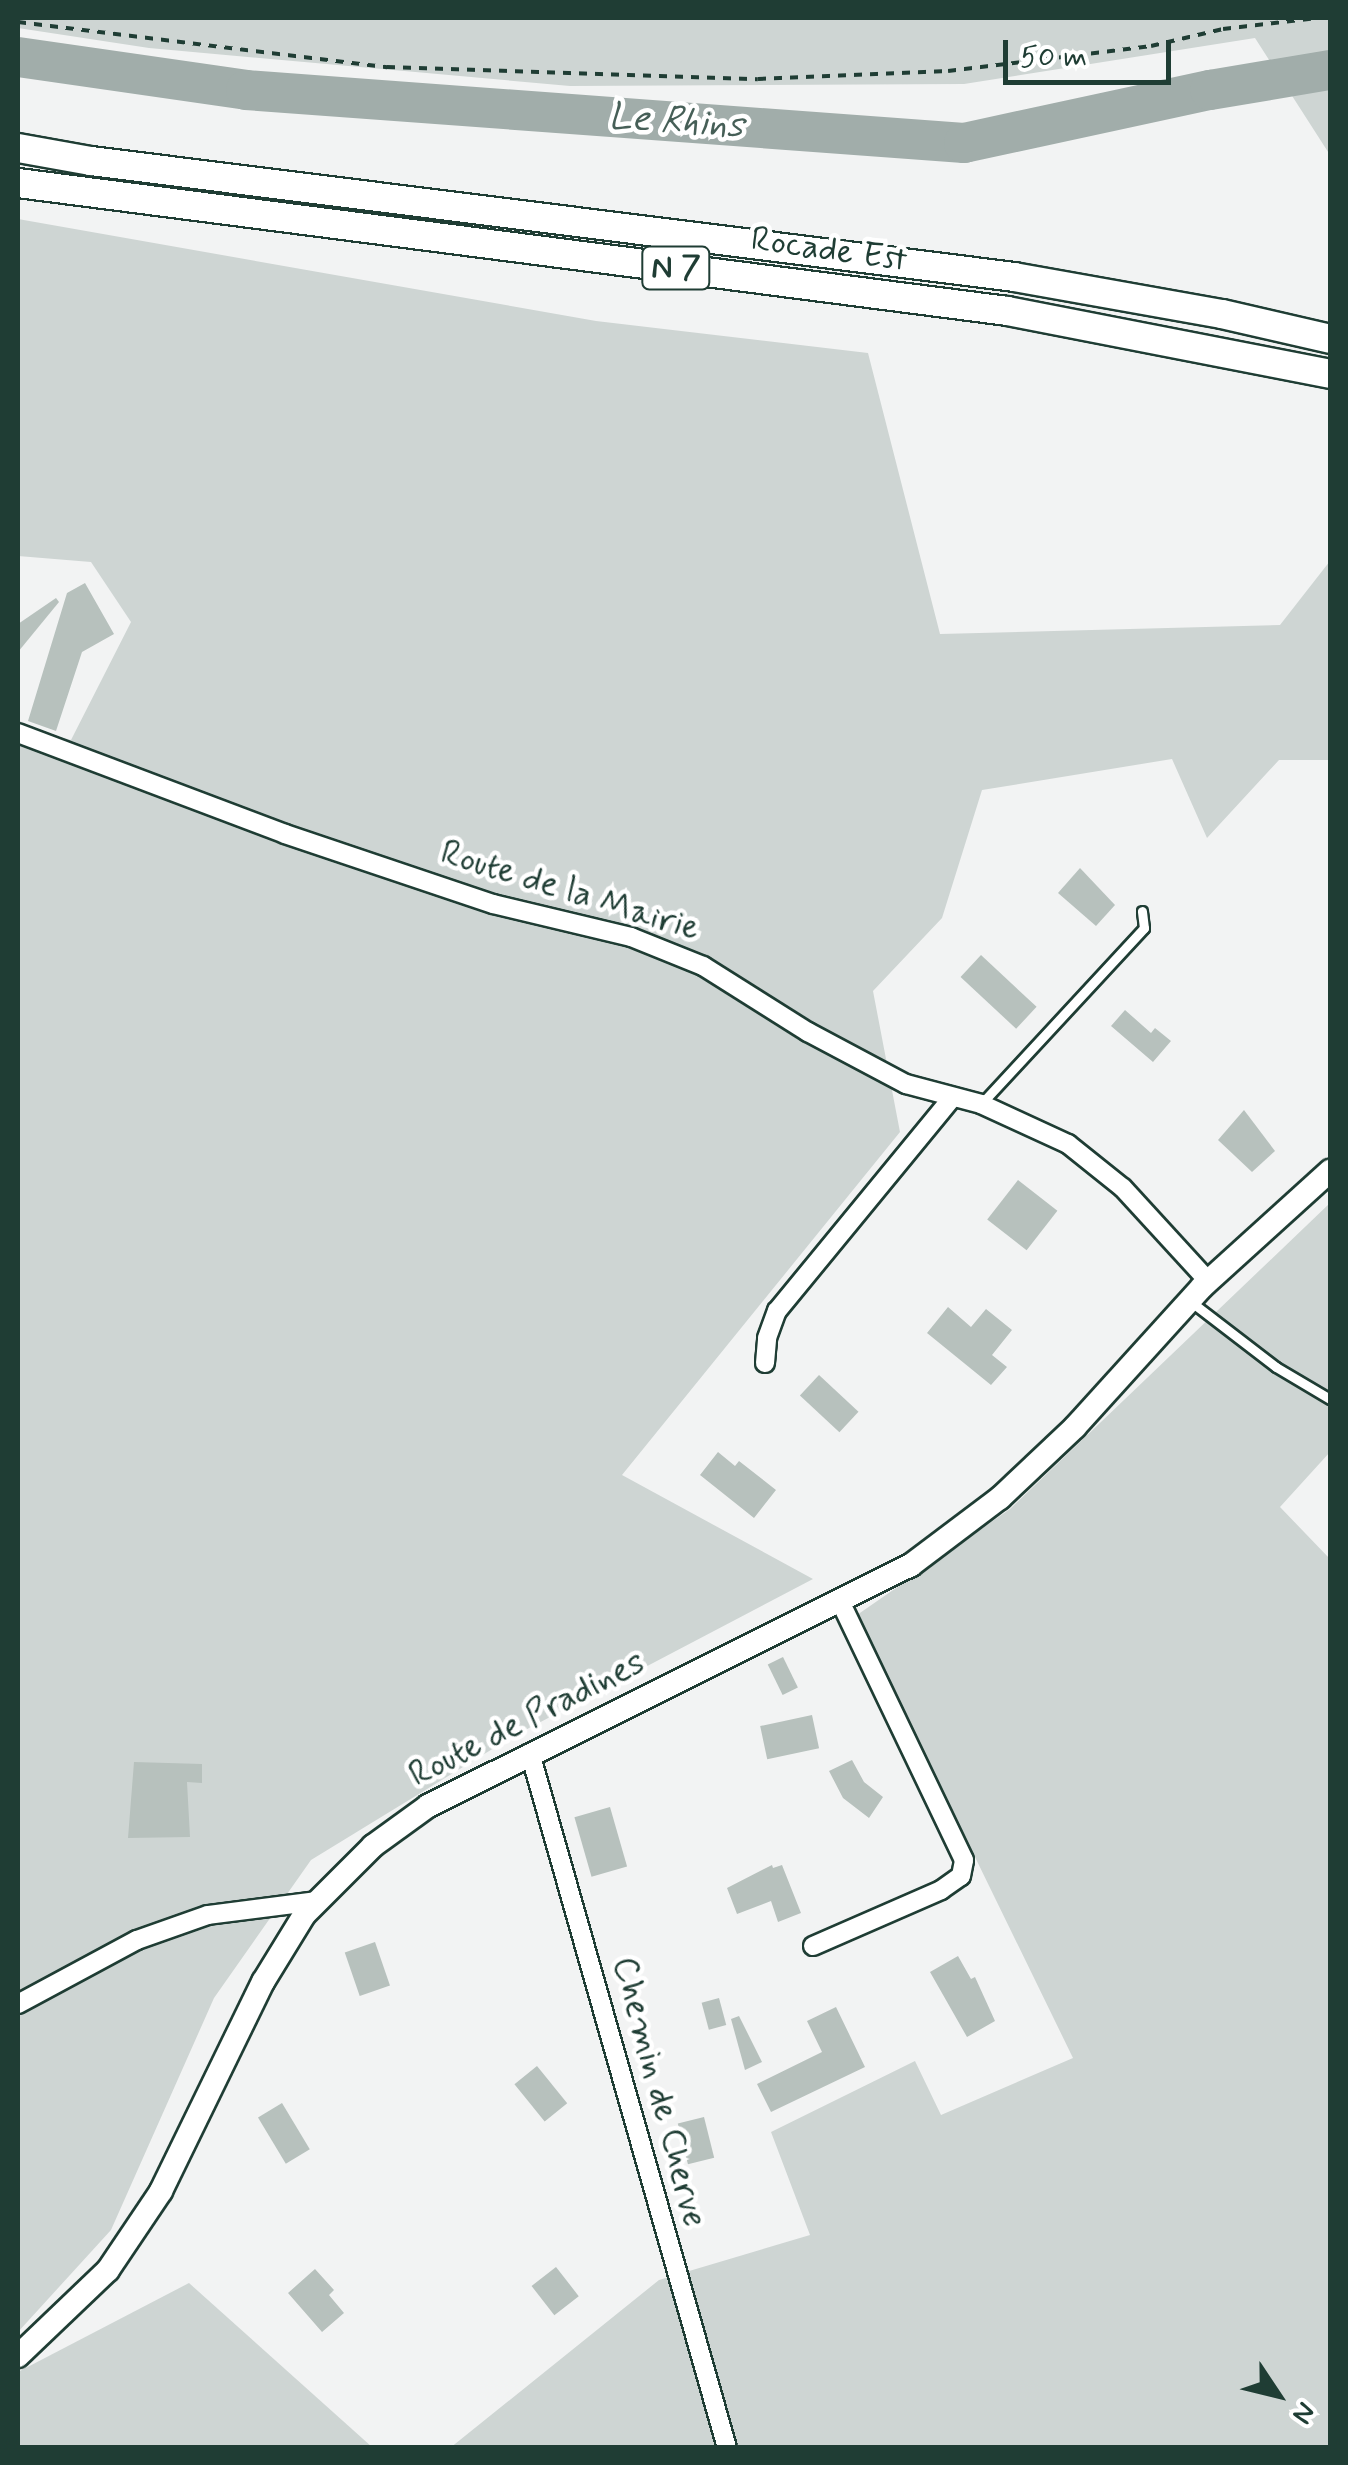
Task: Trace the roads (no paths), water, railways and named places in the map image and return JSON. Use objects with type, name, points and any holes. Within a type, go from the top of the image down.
[{"type":"highway","name":"Rocade Est","points":[[18,148],[110,164],[1014,277],[1330,339]]},
{"type":"highway","name":"Rocade Est","points":[[18,183],[1007,312],[1330,374]]},
{"type":"street","name":"Route de la Mairie","points":[[18,733],[286,834],[494,904],[631,937],[704,966],[808,1032],[906,1084],[982,1104],[1082,1155],[1123,1188],[1208,1282]]},
{"type":"street","points":[[764,1363],[767,1338],[778,1311],[952,1099]]},
{"type":"street","name":"Route de Pradines","points":[[18,2356],[108,2270],[161,2191],[263,1982],[304,1915],[372,1846],[428,1806],[911,1565],[1000,1498],[1075,1427],[1208,1282],[1330,1171]]},
{"type":"street","points":[[813,1946],[941,1890],[961,1876],[964,1860],[840,1602]]},
{"type":"street","name":"Chemin de Cherve","points":[[530,1753],[727,2448]]},
{"type":"street","points":[[18,2004],[137,1940],[208,1916],[318,1901]]},
{"type":"lane","points":[[982,1104],[1144,928],[1142,911]]},
{"type":"lane","points":[[1190,1301],[1276,1367],[1330,1399]]},
{"type":"waterway","name":"Le Rhins","points":[[18,57],[246,90],[964,143],[1210,90],[1330,70]]}]
